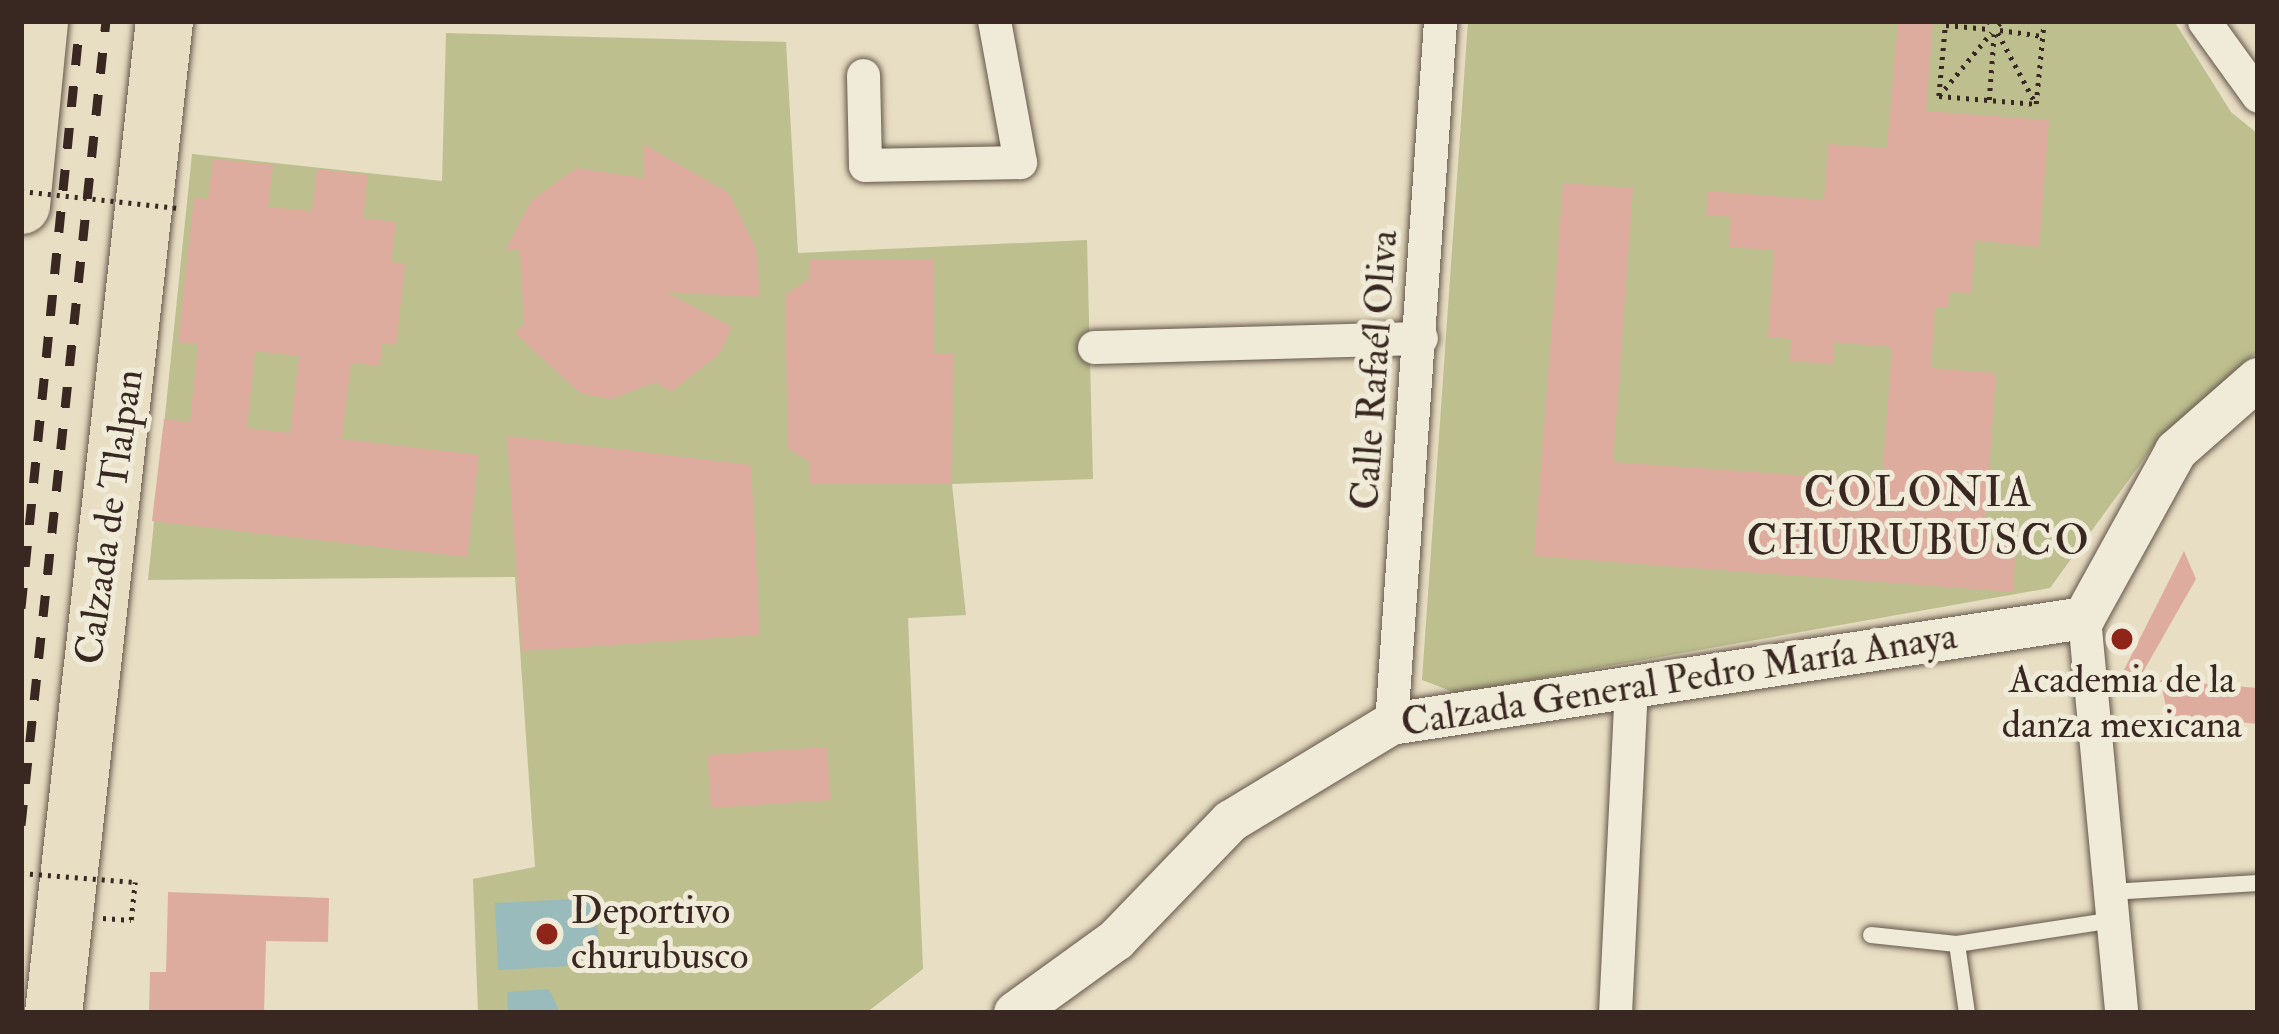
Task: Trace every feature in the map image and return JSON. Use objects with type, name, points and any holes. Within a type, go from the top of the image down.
[{"type":"highway","points":[[21,205],[39,21]]},
{"type":"highway","name":"Calzada de Tlalpan","points":[[53,1013],[164,21]]},
{"type":"street","points":[[863,75],[865,165],[1020,162],[994,21]]},
{"type":"street","name":"Calle Rafaél Oliva","points":[[1391,724],[1440,21]]},
{"type":"street","points":[[2204,21],[2258,96]]},
{"type":"street","points":[[1094,347],[1421,338]]},
{"type":"street","points":[[2122,1013],[2084,618],[2176,452],[2258,379]]},
{"type":"street","name":"Calzada General Pedro María Anaya","points":[[1015,1013],[1116,940],[1232,821],[1391,724],[2084,618]]},
{"type":"street","points":[[1615,1013],[1630,685]]},
{"type":"lane","points":[[1871,935],[1957,944],[2113,906],[2258,883]]},
{"type":"lane","points":[[1957,944],[1967,1013]]},
{"type":"path","points":[[2036,104],[2044,21]]},
{"type":"path","points":[[1940,96],[1946,23],[2042,36]]},
{"type":"path","points":[[1940,96],[1995,27]]},
{"type":"path","points":[[1989,100],[1995,27]]},
{"type":"path","points":[[1995,27],[2036,104]]},
{"type":"path","points":[[1940,96],[2036,104]]},
{"type":"path","points":[[21,191],[178,208]]},
{"type":"path","points":[[21,873],[135,882],[131,920]]},
{"type":"green space","points":[[1468,21],[2174,21],[2231,112],[2258,134],[2258,351],[2157,441],[2050,588],[1456,693],[1422,680]]},
{"type":"green space","points":[[446,33],[786,42],[798,253],[1087,240],[1093,479],[952,484],[966,615],[908,618],[923,969],[866,1013],[478,1013],[473,879],[535,867],[515,577],[148,580],[192,154],[442,181]]},
{"type":"water","name":"Deportivo churubusco","points":[[596,898],[600,964],[498,970],[495,903]]},
{"type":"water","points":[[549,989],[559,1010],[508,1013],[507,992]]},
{"type":"building","points":[[1898,21],[1933,21],[1926,111],[2049,120],[2039,247],[1975,240],[1971,293],[1949,292],[1948,308],[1935,307],[1931,368],[1996,373],[1984,540],[2016,542],[2013,592],[1534,556],[1563,183],[1633,188],[1613,462],[1882,481],[1892,347],[1834,342],[1833,364],[1790,361],[1791,339],[1768,337],[1774,250],[1729,247],[1731,217],[1706,215],[1708,191],[1824,200],[1828,144],[1887,148]]},
{"type":"building","points":[[643,144],[729,193],[756,249],[760,297],[666,292],[732,327],[719,354],[671,392],[656,382],[611,399],[580,393],[515,333],[524,324],[520,250],[506,249],[531,201],[576,168],[644,178]]},
{"type":"building","points":[[213,159],[273,165],[268,207],[312,211],[317,169],[368,175],[363,218],[396,222],[391,262],[405,264],[396,345],[382,343],[380,366],[351,363],[342,439],[479,455],[467,557],[152,521],[164,419],[190,422],[198,344],[178,342],[194,198],[208,199]],"holes":[[[255,351],[299,356],[290,433],[247,428]]]},
{"type":"building","points":[[810,259],[934,259],[934,353],[953,353],[952,483],[809,483],[810,462],[788,448],[785,295],[810,278]]},
{"type":"building","points":[[507,436],[751,465],[760,635],[522,651]]},
{"type":"building","points":[[2184,551],[2196,579],[2139,679],[2124,670]]},
{"type":"building","points":[[2160,680],[2258,688],[2258,724],[2168,715]]},
{"type":"building","points":[[827,747],[831,800],[711,808],[707,755]]},
{"type":"building","points":[[168,892],[329,898],[328,942],[266,941],[264,1013],[149,1013],[150,972],[166,972]]},
{"type":"railway","points":[[21,608],[80,21]]},
{"type":"railway","points":[[21,825],[106,21]]},
{"type":"place","name":"Academia de la danza mexicana","points":[[2122,639]]},
{"type":"place","name":"Deportivo churubusco","points":[[547,934]]},
{"type":"district","name":"COLONIA CHURUBUSCO","points":[[1919,517]]}]
